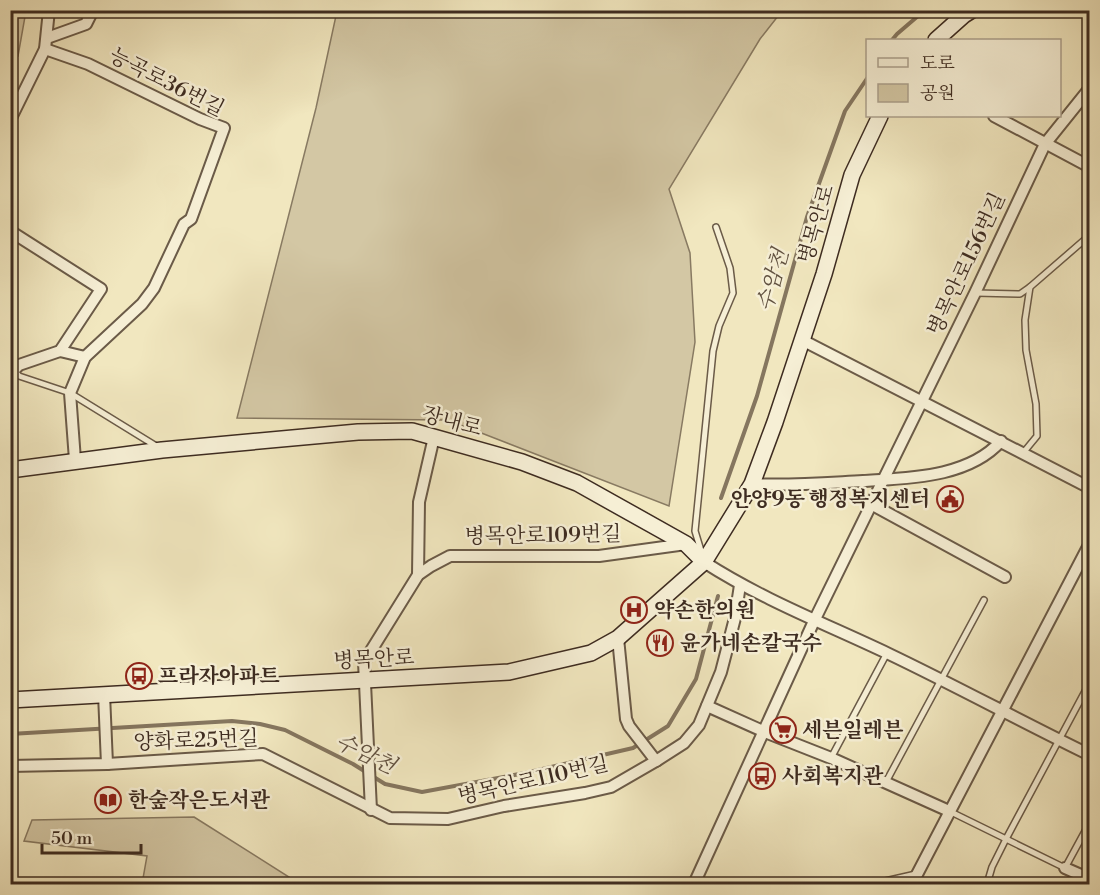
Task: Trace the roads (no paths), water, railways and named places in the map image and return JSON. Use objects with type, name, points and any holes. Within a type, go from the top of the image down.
[{"type":"street","points":[[10,120],[46,44],[49,10]]},
{"type":"street","points":[[46,44],[86,24],[93,10]]},
{"type":"street","points":[[937,39],[972,10]]},
{"type":"street","name":"능곡로36번길","points":[[46,44],[224,128],[191,219],[184,224],[154,288],[142,304],[85,357],[70,393],[75,460]]},
{"type":"street","name":"병목안로156번길","points":[[694,885],[814,621],[975,293],[1045,144],[1089,88]]},
{"type":"street","name":"병목안로","points":[[10,700],[509,672],[591,653],[618,638],[704,562],[752,484],[776,423],[824,274],[852,175],[880,117]]},
{"type":"street","points":[[996,117],[1089,167]]},
{"type":"street","points":[[10,231],[102,289],[60,351]]},
{"type":"street","points":[[802,340],[1089,488]]},
{"type":"street","points":[[12,370],[19,365],[60,351],[85,357]]},
{"type":"street","name":"장내로","points":[[10,470],[162,450],[358,432],[412,431],[522,462],[577,483],[686,544],[704,562]]},
{"type":"street","points":[[418,575],[418,502],[434,437]]},
{"type":"street","points":[[752,484],[792,486],[926,477],[965,464],[994,449],[1001,441]]},
{"type":"street","points":[[871,504],[1005,576]]},
{"type":"street","points":[[914,879],[1089,543]]},
{"type":"street","name":"병목안로109번길","points":[[365,680],[364,662],[418,575],[450,556],[599,555],[686,544]]},
{"type":"street","points":[[704,562],[740,585],[1002,709],[1089,755]]},
{"type":"street","name":"병목안로110번길","points":[[371,810],[390,818],[448,819],[504,806],[585,793],[611,787],[654,758],[684,743],[699,725],[721,672],[735,618],[740,585]]},
{"type":"street","points":[[618,638],[626,719],[654,758]]},
{"type":"street","points":[[365,680],[371,810]]},
{"type":"street","points":[[104,694],[107,764]]},
{"type":"street","points":[[707,706],[950,811]]},
{"type":"street","name":"양화로25번길","points":[[10,766],[107,764],[263,754],[371,810]]},
{"type":"street","points":[[1065,868],[1089,879]]},
{"type":"lane","points":[[704,562],[695,531],[707,401],[713,351],[719,326],[733,293],[730,268],[716,226]]},
{"type":"lane","points":[[975,293],[1020,294],[1089,236]]},
{"type":"lane","points":[[1023,453],[1037,436],[1036,404],[1026,350],[1025,320],[1030,287]]},
{"type":"lane","points":[[12,370],[19,376],[70,393],[162,450]]},
{"type":"lane","points":[[886,782],[984,600]]},
{"type":"lane","points":[[831,758],[886,653]]},
{"type":"lane","points":[[987,885],[992,867],[1006,839],[1089,682]]},
{"type":"lane","points":[[950,811],[1065,868],[1089,822]]},
{"type":"lane","points":[[872,885],[914,879]]},
{"type":"waterway","name":"수암천","points":[[893,39],[925,10]]},
{"type":"waterway","name":"수암천","points":[[721,498],[757,396],[807,217],[845,111],[866,80]]},
{"type":"waterway","name":"수암천","points":[[10,734],[232,721],[285,730],[353,764],[385,784],[422,792],[525,773],[633,748],[668,726],[696,679],[718,596]]},
{"type":"place","name":"안양9동 행정복지센터","points":[[950,499]]},
{"type":"place","name":"약손한의원","points":[[634,610]]},
{"type":"place","name":"윤가네손칼국수","points":[[660,643]]},
{"type":"place","name":"프라자아파트","points":[[139,676]]},
{"type":"place","name":"세븐일레븐","points":[[783,730]]},
{"type":"place","name":"사회복지관","points":[[762,776]]},
{"type":"place","name":"한숲작은도서관","points":[[108,800]]}]
